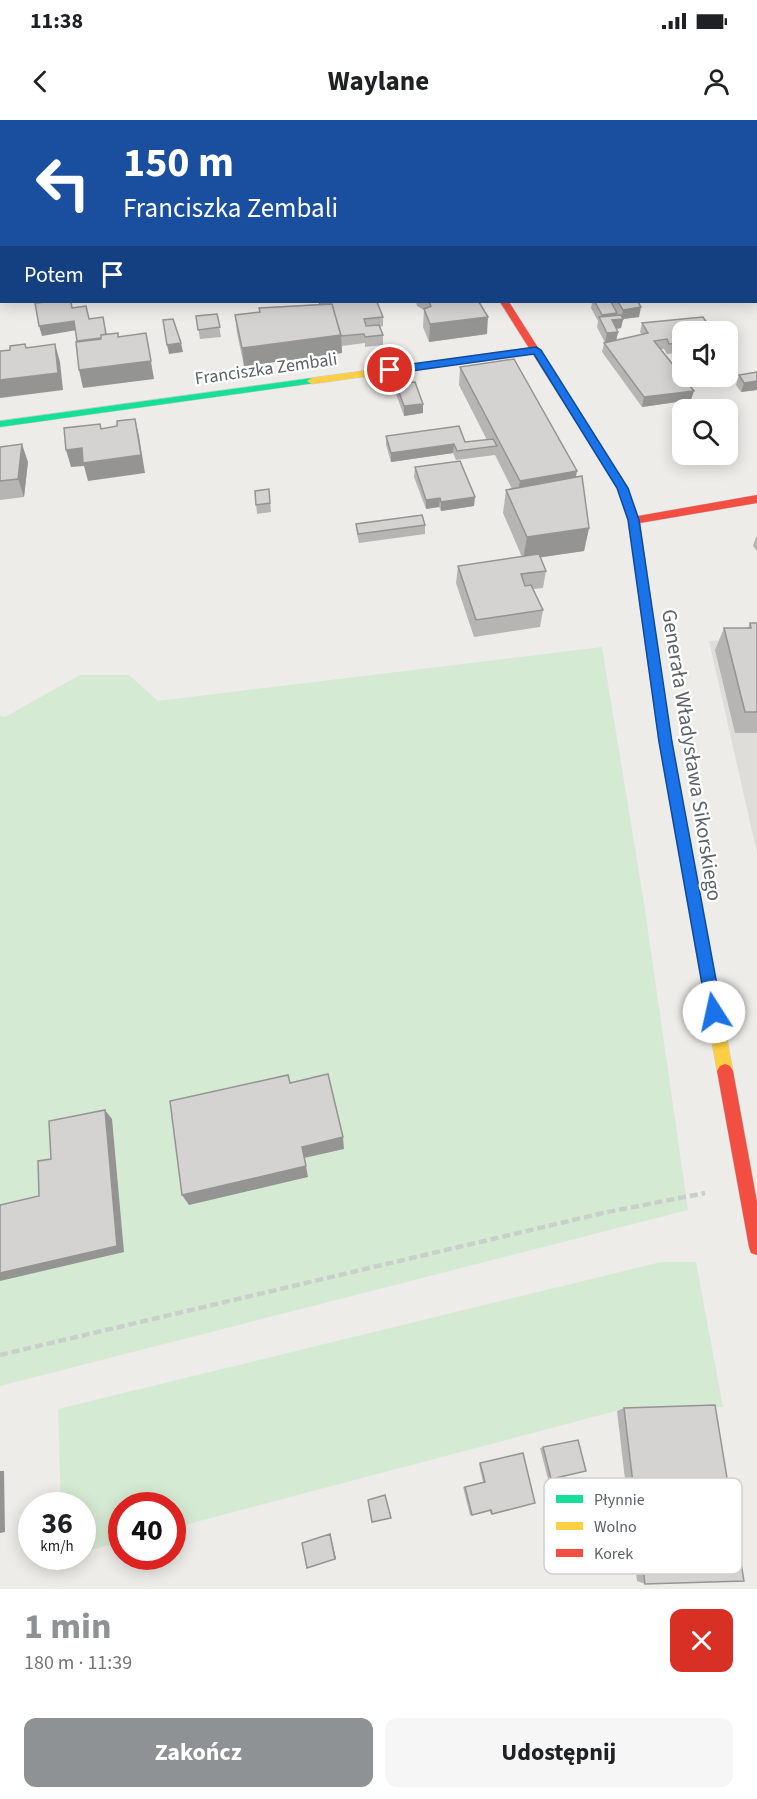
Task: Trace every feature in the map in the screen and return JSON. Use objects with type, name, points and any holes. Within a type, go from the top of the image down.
[{"type":"street","name":"Generała Władysława Sikorskiego","points":[[505,303],[613,472],[634,520],[665,742],[757,1247]]},
{"type":"street","name":"Franciszka Zembali","points":[[0,424],[536,350]]},
{"type":"street","points":[[634,520],[757,499]]},
{"type":"path","points":[[0,1355],[603,1213],[711,1191],[747,1193]]},
{"type":"shaded area","points":[[757,639],[757,853],[709,641]]},
{"type":"green space","points":[[602,647],[644,903],[688,1210],[0,1386],[0,716],[5,717],[80,675],[129,675],[158,701]]},
{"type":"green space","points":[[661,1262],[696,1262],[723,1407],[616,1411],[186,1525],[186,1492],[108,1492],[108,1545],[96,1549],[96,1492],[61,1492],[58,1409]]},
{"type":"building","points":[[35,303],[71,303],[72,308],[86,306],[89,319],[103,317],[106,334],[101,335],[101,338],[77,341],[74,321],[39,326]]},
{"type":"building","points":[[377,303],[383,317],[364,319],[366,326],[379,325],[383,335],[341,336],[332,304],[320,304]]},
{"type":"building","points":[[430,303],[480,303],[488,317],[430,324],[424,309],[431,306]]},
{"type":"building","points":[[596,303],[612,303],[617,313],[602,315]]},
{"type":"building","points":[[619,303],[639,303],[641,307],[623,310]]},
{"type":"building","points":[[332,304],[341,335],[242,348],[235,315],[260,312],[259,308]]},
{"type":"building","points":[[217,314],[220,327],[198,330],[196,316]]},
{"type":"building","points":[[621,315],[623,319],[612,320],[618,332],[607,333],[599,317]]},
{"type":"building","points":[[703,317],[706,321],[672,321],[672,344],[669,344],[667,339],[654,341],[672,364],[672,387],[691,387],[694,391],[644,397],[604,343],[648,333],[642,323]]},
{"type":"building","points":[[173,319],[181,343],[167,345],[163,320]]},
{"type":"building","points":[[118,333],[118,337],[146,333],[151,361],[79,370],[76,342],[101,339],[101,335]]},
{"type":"building","points":[[25,344],[26,348],[55,344],[58,373],[0,380],[0,351],[10,350],[10,346]]},
{"type":"building","points":[[514,359],[577,471],[520,481],[460,367]]},
{"type":"building","points":[[757,372],[757,381],[744,383],[739,375]]},
{"type":"building","points":[[415,382],[423,404],[404,406],[396,384]]},
{"type":"building","points":[[135,419],[141,455],[83,463],[82,448],[66,450],[64,428],[100,424],[101,429],[117,426],[117,421]]},
{"type":"building","points":[[459,426],[465,442],[493,439],[497,446],[457,451],[454,444],[391,453],[386,436]]},
{"type":"building","points":[[22,444],[18,479],[0,481],[0,447]]},
{"type":"building","points":[[460,461],[475,497],[441,502],[440,498],[426,500],[415,467]]},
{"type":"building","points":[[582,476],[589,528],[527,537],[506,490]]},
{"type":"building","points":[[269,489],[270,503],[256,505],[255,491]]},
{"type":"building","points":[[422,515],[425,525],[358,534],[356,524]]},
{"type":"building","points":[[539,554],[546,571],[521,574],[525,586],[531,585],[543,610],[476,620],[458,566]]},
{"type":"building","points":[[750,623],[757,623],[757,712],[745,712],[724,628],[751,628]]},
{"type":"building","points":[[328,1074],[343,1137],[302,1147],[306,1166],[182,1195],[170,1101],[288,1075],[290,1083]]},
{"type":"building","points":[[105,1110],[117,1246],[0,1273],[0,1205],[39,1196],[38,1161],[51,1159],[49,1121]]},
{"type":"building","points":[[715,1405],[727,1478],[632,1478],[624,1408]]},
{"type":"building","points":[[578,1440],[586,1471],[551,1478],[543,1447]]},
{"type":"building","points":[[523,1453],[535,1503],[492,1514],[491,1510],[472,1515],[465,1487],[485,1482],[480,1463]]},
{"type":"building","points":[[385,1495],[391,1518],[372,1522],[368,1500]]},
{"type":"building","points":[[330,1534],[335,1559],[307,1568],[302,1543]]},
{"type":"building","points":[[742,1569],[744,1581],[645,1584],[644,1574],[742,1574]]},
{"type":"traffic: fast","points":[[0,424],[312,381]]},
{"type":"traffic: slow","points":[[312,381],[536,350]]},
{"type":"traffic: slow","points":[[647,615],[665,742],[725,1071]]},
{"type":"traffic: jam","points":[[505,303],[623,489],[634,520],[647,615]]},
{"type":"traffic: jam","points":[[634,520],[757,499]]},
{"type":"traffic: jam","points":[[725,1071],[757,1247]]},
{"type":"route","points":[[390,370],[536,350],[622,488],[634,520],[641,558],[665,742],[714,1012]]}]
